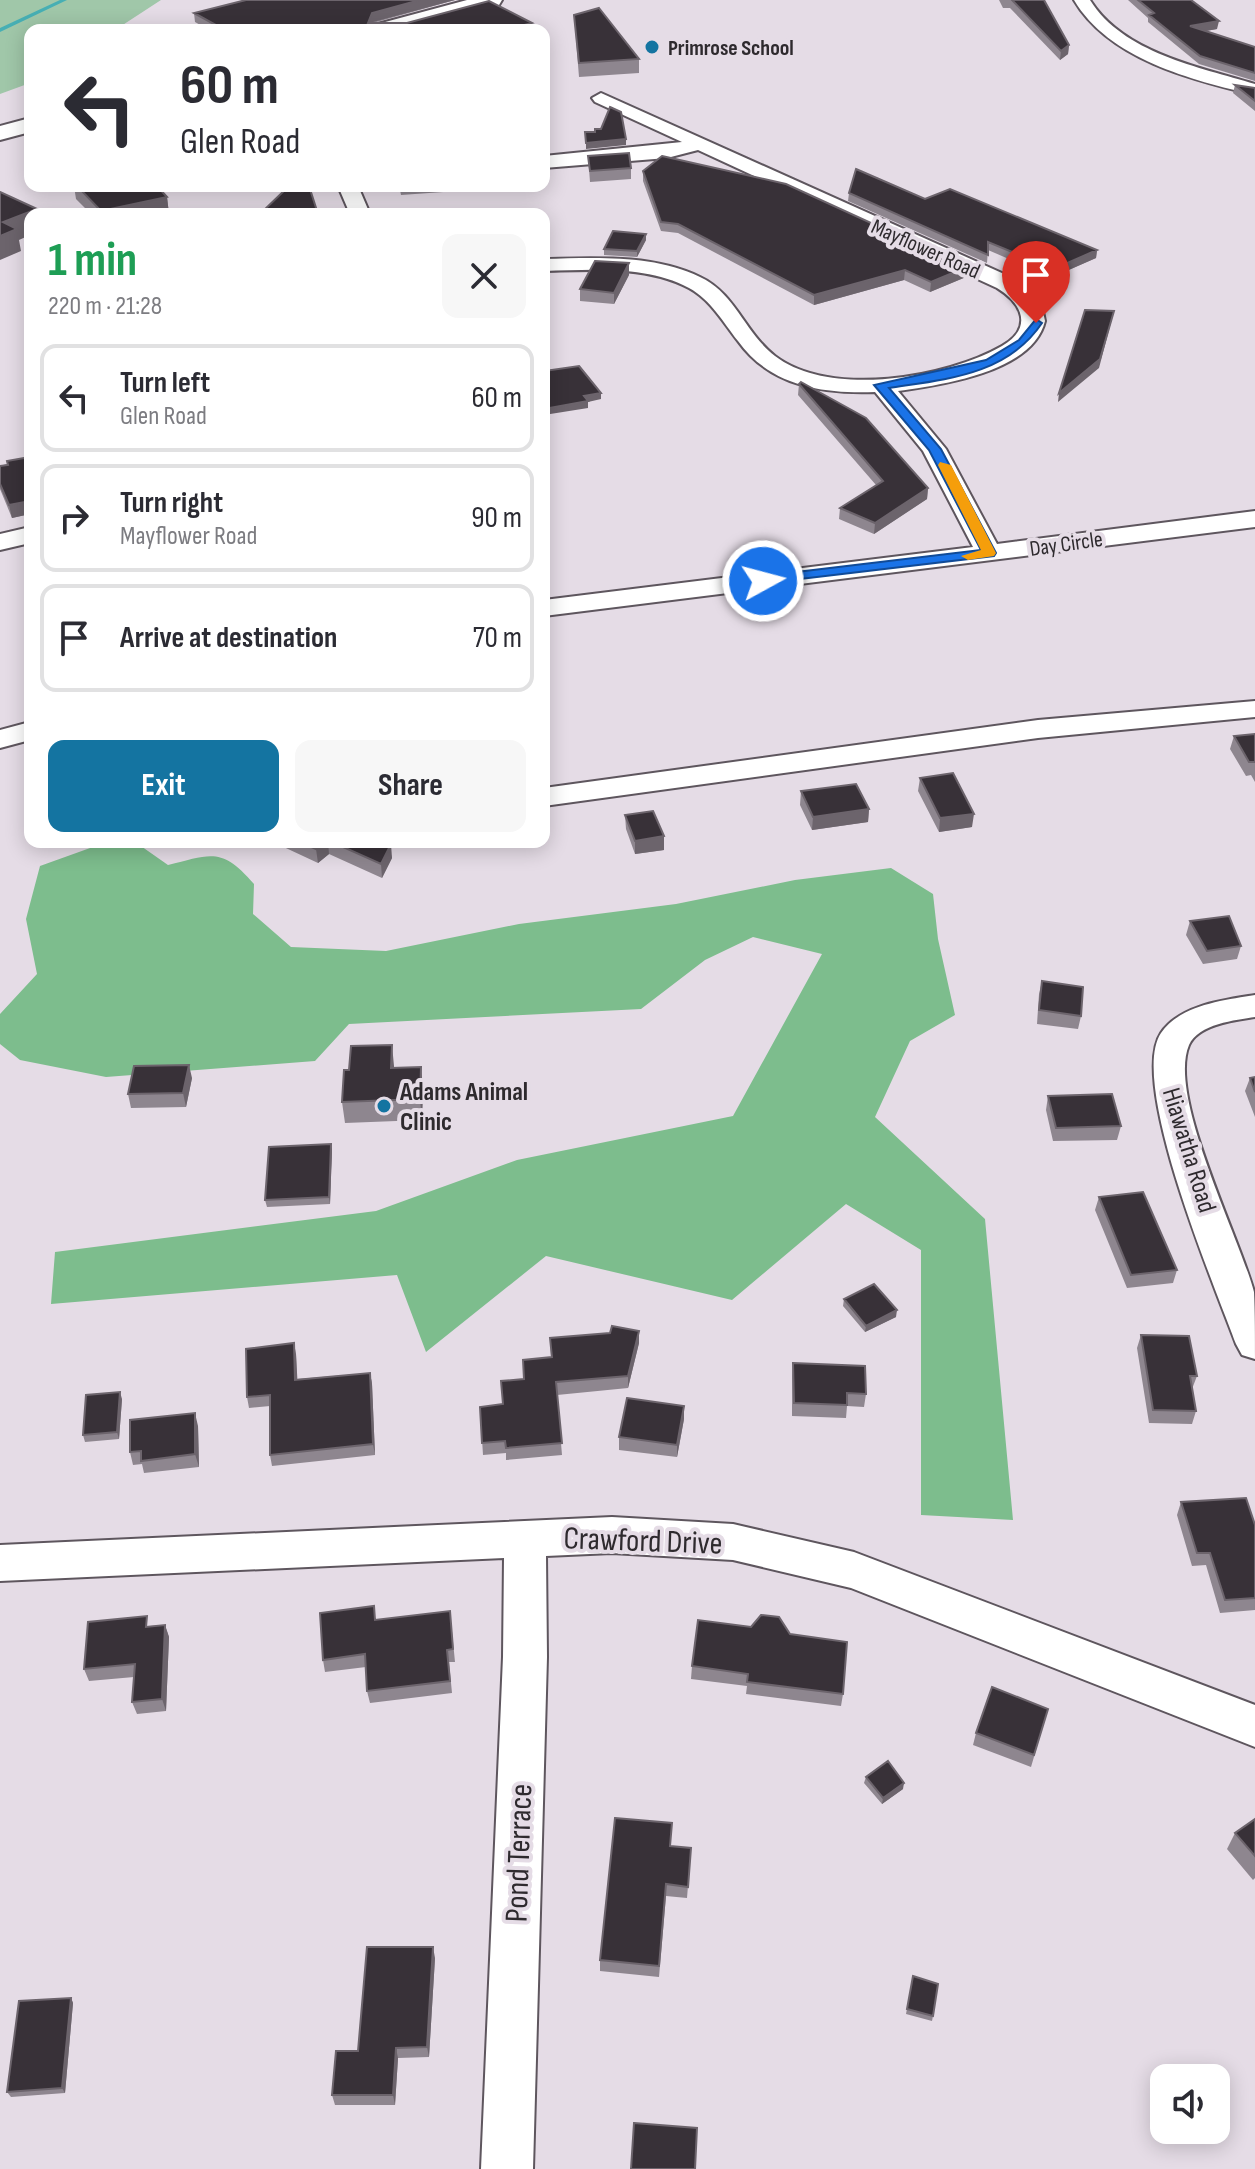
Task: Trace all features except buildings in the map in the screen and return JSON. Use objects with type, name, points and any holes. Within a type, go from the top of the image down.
[{"type":"main road","points":[[404,24],[491,0]]},
{"type":"main road","points":[[0,133],[24,127]]},
{"type":"street","points":[[1082,0],[1093,19],[1120,39],[1255,90]]},
{"type":"street","name":"Mayflower Road","points":[[550,265],[611,266],[680,276],[715,296],[752,345],[778,368],[818,381],[881,385],[964,371],[1002,357],[1032,333],[1036,323],[1023,294],[1005,283],[601,98]]},
{"type":"street","points":[[550,162],[667,152],[698,144]]},
{"type":"street","points":[[881,385],[934,449],[989,553]]},
{"type":"street","name":"Day Circle","points":[[550,607],[1255,519]]},
{"type":"street","points":[[0,542],[24,536]]},
{"type":"street","points":[[550,796],[1038,729],[1255,709]]},
{"type":"street","points":[[0,739],[24,733]]},
{"type":"street","name":"Hiawatha Road","points":[[1255,1006],[1191,1024],[1172,1042],[1168,1066],[1175,1114],[1255,1344]]},
{"type":"street","name":"Crawford Drive","points":[[0,1563],[525,1537],[672,1536],[794,1554],[921,1594],[1255,1726]]},
{"type":"street","name":"Pond Terrace","points":[[507,2169],[525,1657],[525,1537]]},
{"type":"green space","points":[[0,0],[161,0],[124,24],[24,24],[24,85],[0,94]]},
{"type":"green space","points":[[90,848],[144,848],[168,865],[216,856],[233,864],[254,884],[253,914],[291,947],[386,951],[519,924],[676,904],[795,880],[891,868],[933,894],[938,939],[955,1015],[910,1041],[875,1117],[985,1219],[1013,1520],[921,1515],[921,1250],[846,1204],[732,1300],[546,1256],[426,1352],[397,1275],[51,1304],[55,1252],[376,1211],[517,1160],[733,1116],[822,954],[753,937],[705,960],[641,1009],[349,1024],[315,1061],[106,1077],[20,1060],[0,1044],[0,1014],[37,974],[26,919],[40,866]]},
{"type":"waterway","points":[[0,30],[64,0]]},
{"type":"slow traffic","points":[[945,465],[989,553],[968,556]]},
{"type":"place","name":"Primrose School","points":[[652,47]]},
{"type":"place","name":"Adams Animal Clinic","points":[[384,1106]]},
{"type":"route","points":[[763,581],[989,553],[948,470],[881,385],[940,376],[990,363],[1023,343],[1036,323]]}]
